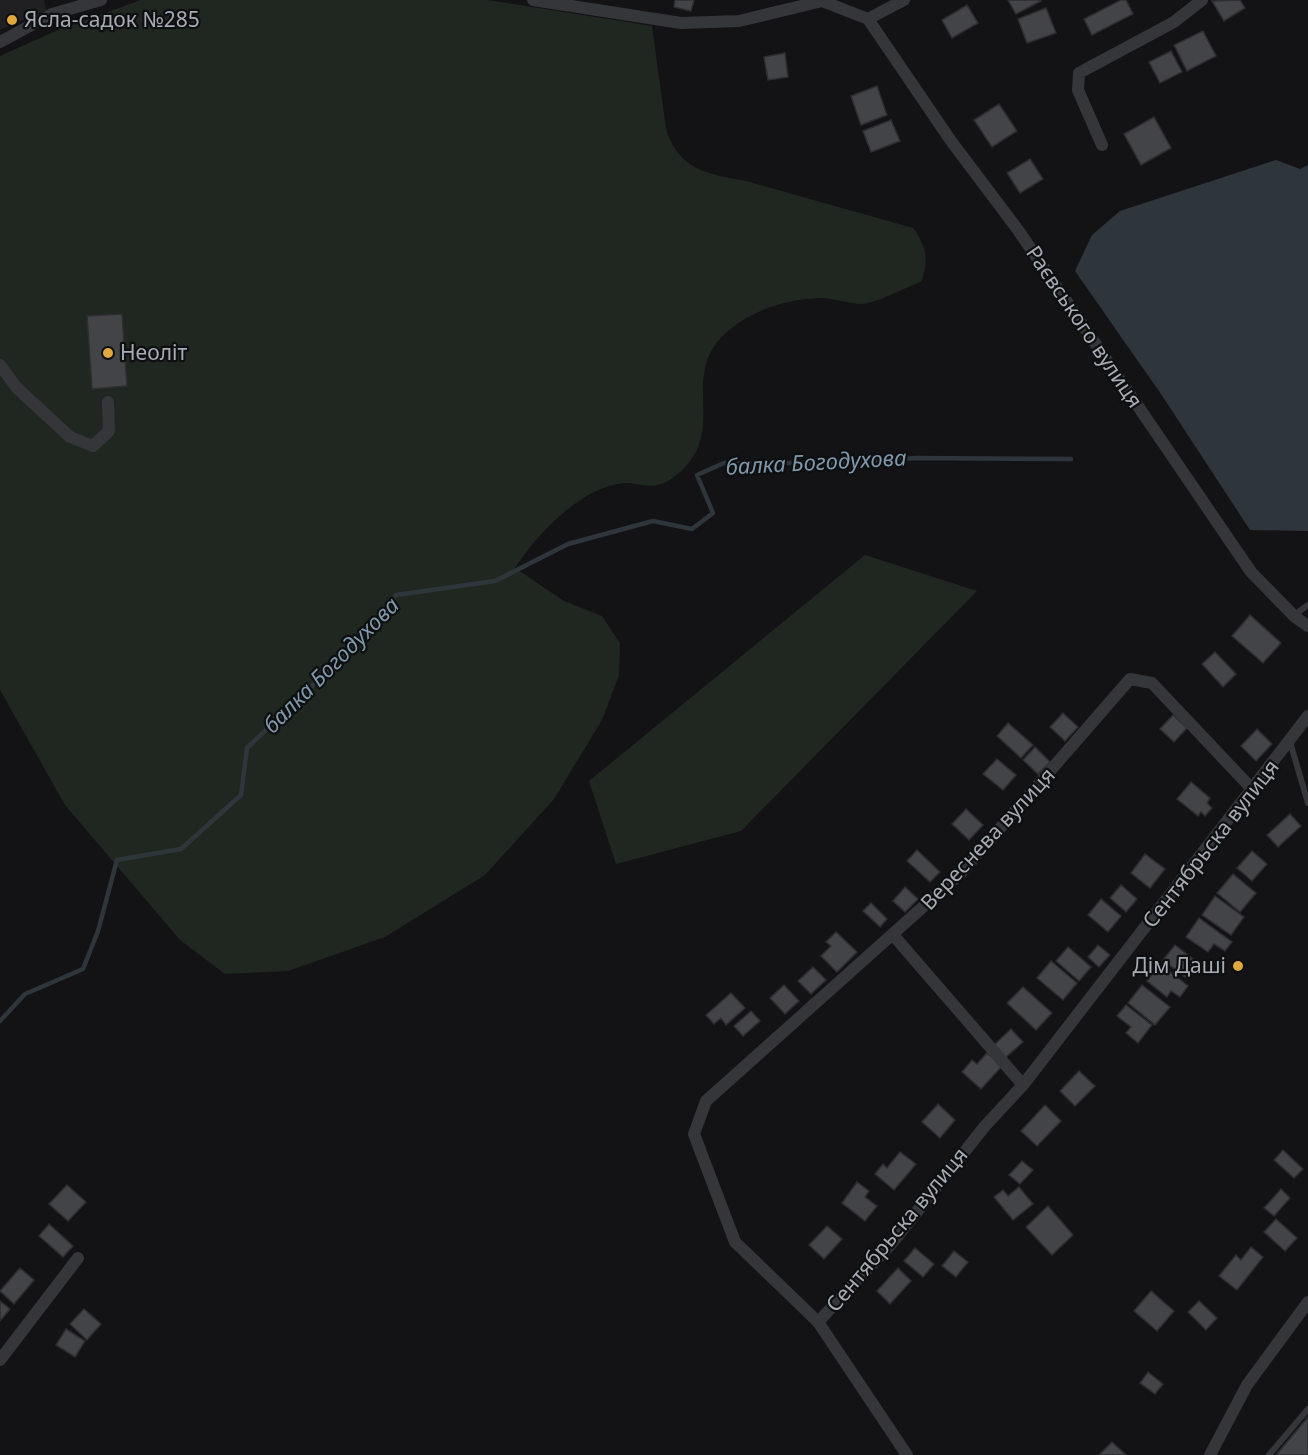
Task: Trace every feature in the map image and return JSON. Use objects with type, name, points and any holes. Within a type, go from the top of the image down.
[{"type":"street","points":[[0,42],[52,14],[101,0]]},
{"type":"street","points":[[533,0],[681,23],[739,21],[821,1],[868,19],[904,0]]},
{"type":"street","points":[[1102,145],[1078,90],[1079,72],[1174,22],[1202,0]]},
{"type":"street","name":"Раєвського вулиця","points":[[868,19],[951,141],[1018,230],[1251,572],[1294,616],[1308,626]]},
{"type":"street","points":[[0,365],[17,388],[70,437],[93,446],[109,431],[108,402]]},
{"type":"street","name":"Вереснева вулиця","points":[[818,1322],[735,1242],[694,1134],[706,1101],[894,936],[962,872],[1130,679],[1152,683],[1253,790]]},
{"type":"street","name":"Сентябрьска вулиця","points":[[818,1322],[892,1243],[985,1126],[1023,1085],[1308,716]]},
{"type":"street","points":[[894,936],[1023,1085]]},
{"type":"street","points":[[0,1360],[78,1257]]},
{"type":"street","points":[[1210,1455],[1247,1385],[1308,1302]]},
{"type":"street","points":[[818,1322],[907,1455]]},
{"type":"lane","points":[[1294,616],[1308,605]]},
{"type":"lane","points":[[1290,741],[1308,803]]},
{"type":"lane","points":[[1269,1455],[1308,1408]]},
{"type":"shaded area","name":"Ясла-садок №285","points":[[0,0],[44,0],[46,10],[0,30]]},
{"type":"shaded area","points":[[141,0],[488,0],[652,26],[666,129],[678,153],[687,162],[696,168],[719,176],[746,181],[913,228],[924,248],[926,260],[921,282],[875,301],[862,304],[826,298],[796,300],[760,311],[738,323],[713,349],[705,367],[703,425],[699,444],[690,462],[671,479],[658,485],[623,483],[591,494],[561,515],[535,541],[515,568],[564,601],[602,616],[620,643],[619,675],[602,720],[554,799],[485,875],[385,937],[288,971],[225,974],[180,940],[65,805],[0,690],[0,56],[60,29]]},
{"type":"shaded area","points":[[1276,160],[1300,169],[1308,165],[1308,531],[1250,530],[1161,394],[1075,271],[1092,235],[1120,211]]},
{"type":"shaded area","points":[[865,555],[977,591],[741,831],[616,864],[589,781]]},
{"type":"building","points":[[675,0],[694,0],[691,11],[674,7]]},
{"type":"building","points":[[1008,0],[1041,0],[1041,1],[1016,14]]},
{"type":"building","points":[[1121,0],[1126,0],[1133,14],[1092,35],[1084,19]]},
{"type":"building","points":[[1240,0],[1245,8],[1224,21],[1212,1]]},
{"type":"building","points":[[967,5],[978,23],[952,38],[942,20]]},
{"type":"building","points":[[1046,8],[1056,33],[1027,43],[1018,19]]},
{"type":"building","points":[[1203,31],[1216,56],[1187,71],[1174,45]]},
{"type":"building","points":[[1171,51],[1182,72],[1160,83],[1149,62]]},
{"type":"building","points":[[785,53],[788,77],[768,80],[764,57]]},
{"type":"building","points":[[877,86],[887,115],[861,125],[851,96]]},
{"type":"building","points":[[999,104],[1017,131],[992,147],[974,120]]},
{"type":"building","points":[[1154,117],[1171,148],[1141,165],[1124,134]]},
{"type":"building","points":[[891,120],[900,141],[871,152],[863,131]]},
{"type":"building","points":[[1030,159],[1043,179],[1020,193],[1007,173]]},
{"type":"building","points":[[122,314],[127,386],[92,389],[87,316]]},
{"type":"building","points":[[1250,615],[1281,643],[1263,663],[1232,636]]},
{"type":"building","points":[[1215,652],[1236,674],[1223,687],[1202,664]]},
{"type":"building","points":[[1063,713],[1078,727],[1065,741],[1050,727]]},
{"type":"building","points":[[1173,715],[1187,728],[1174,742],[1160,729]]},
{"type":"building","points":[[1008,723],[1033,745],[1021,758],[997,736]]},
{"type":"building","points":[[1257,729],[1272,744],[1256,761],[1241,746]]},
{"type":"building","points":[[1035,747],[1050,762],[1038,774],[1023,760]]},
{"type":"building","points":[[997,759],[1016,775],[1003,790],[983,774]]},
{"type":"building","points":[[1191,782],[1210,798],[1207,803],[1212,808],[1205,816],[1201,812],[1198,816],[1177,799]]},
{"type":"building","points":[[966,809],[983,825],[969,840],[952,824]]},
{"type":"building","points":[[1290,814],[1301,826],[1278,847],[1267,835]]},
{"type":"building","points":[[917,850],[940,872],[930,882],[907,861]]},
{"type":"building","points":[[1252,851],[1267,864],[1252,881],[1237,868]]},
{"type":"building","points":[[1145,854],[1165,869],[1150,888],[1131,873]]},
{"type":"building","points":[[1233,874],[1256,893],[1240,912],[1217,893]]},
{"type":"building","points":[[1121,885],[1137,899],[1126,912],[1110,898]]},
{"type":"building","points":[[905,887],[918,899],[905,912],[893,901]]},
{"type":"building","points":[[1215,896],[1244,917],[1231,935],[1202,915]]},
{"type":"building","points":[[1101,899],[1121,916],[1108,932],[1088,915]]},
{"type":"building","points":[[871,903],[887,919],[880,927],[863,911]]},
{"type":"building","points":[[1199,918],[1232,942],[1225,951],[1214,944],[1208,952],[1186,937]]},
{"type":"building","points":[[836,932],[857,952],[837,972],[821,956],[831,946],[826,942]]},
{"type":"building","points":[[1098,945],[1110,955],[1099,967],[1088,957]]},
{"type":"building","points":[[1175,945],[1197,962],[1185,977],[1163,960]]},
{"type":"building","points":[[1068,947],[1091,967],[1079,981],[1056,961]]},
{"type":"building","points":[[1051,961],[1077,983],[1063,1000],[1037,978]]},
{"type":"building","points":[[1160,964],[1188,986],[1180,997],[1171,991],[1167,997],[1147,981]]},
{"type":"building","points":[[813,967],[826,980],[811,994],[798,981]]},
{"type":"building","points":[[784,985],[799,1001],[785,1014],[770,998]]},
{"type":"building","points":[[1142,985],[1170,1007],[1155,1025],[1128,1003]]},
{"type":"building","points":[[1023,987],[1052,1013],[1036,1030],[1007,1003]]},
{"type":"building","points":[[731,993],[745,1008],[726,1025],[721,1018],[714,1024],[706,1015]]},
{"type":"building","points":[[1126,1005],[1152,1025],[1138,1043],[1126,1033],[1131,1027],[1117,1016]]},
{"type":"building","points":[[751,1011],[760,1021],[743,1036],[734,1026]]},
{"type":"building","points":[[1011,1029],[1023,1042],[1005,1058],[993,1046]]},
{"type":"building","points":[[987,1053],[1002,1066],[981,1089],[962,1072],[972,1060],[977,1064]]},
{"type":"building","points":[[1079,1071],[1095,1086],[1075,1106],[1060,1091]]},
{"type":"building","points":[[938,1104],[955,1120],[940,1138],[922,1122]]},
{"type":"building","points":[[1045,1105],[1061,1121],[1037,1146],[1021,1131]]},
{"type":"building","points":[[1283,1150],[1303,1169],[1294,1178],[1274,1160]]},
{"type":"building","points":[[900,1152],[916,1164],[894,1190],[875,1174],[883,1164],[887,1168]]},
{"type":"building","points":[[1022,1161],[1033,1170],[1020,1184],[1009,1175]]},
{"type":"building","points":[[857,1182],[869,1191],[865,1197],[877,1206],[865,1221],[842,1203]]},
{"type":"building","points":[[67,1185],[86,1202],[68,1221],[49,1204]]},
{"type":"building","points":[[1019,1187],[1033,1204],[1013,1220],[994,1197],[1003,1190],[1008,1196]]},
{"type":"building","points":[[1281,1189],[1290,1198],[1274,1216],[1264,1208]]},
{"type":"building","points":[[1048,1206],[1073,1235],[1052,1255],[1026,1227]]},
{"type":"building","points":[[1276,1219],[1297,1238],[1285,1251],[1264,1232]]},
{"type":"building","points":[[49,1224],[73,1246],[63,1257],[39,1236]]},
{"type":"building","points":[[827,1226],[842,1239],[824,1259],[809,1245]]},
{"type":"building","points":[[1251,1247],[1263,1257],[1237,1290],[1219,1276],[1236,1255],[1241,1260]]},
{"type":"building","points":[[915,1248],[934,1264],[923,1277],[904,1261]]},
{"type":"building","points":[[954,1251],[968,1262],[956,1277],[942,1266]]},
{"type":"building","points":[[20,1268],[34,1280],[14,1304],[0,1291]]},
{"type":"building","points":[[898,1268],[911,1281],[890,1304],[877,1291]]},
{"type":"building","points":[[1151,1291],[1174,1311],[1157,1331],[1134,1311]]},
{"type":"building","points":[[0,1301],[10,1309],[0,1321]]},
{"type":"building","points":[[1199,1301],[1217,1318],[1206,1330],[1188,1312]]},
{"type":"building","points":[[84,1309],[101,1324],[87,1340],[70,1324]]},
{"type":"building","points":[[66,1329],[85,1341],[75,1357],[56,1345]]},
{"type":"building","points":[[1148,1372],[1163,1384],[1155,1394],[1140,1383]]},
{"type":"building","points":[[1308,1417],[1308,1455],[1276,1455]]},
{"type":"building","points":[[1112,1442],[1126,1455],[1099,1455]]},
{"type":"waterway","name":"балка Богодухова","points":[[0,1021],[25,994],[83,969],[98,931],[117,860],[181,849],[241,795],[247,748],[354,646],[396,595],[495,581],[568,544],[653,521],[692,529],[713,513],[697,475],[724,463],[842,463],[916,458],[1071,459]]},
{"type":"place","name":"Ясла-садок №285","points":[[12,20]]},
{"type":"place","name":"Неоліт","points":[[108,353]]},
{"type":"place","name":"Дім Даші","points":[[1238,966]]}]
